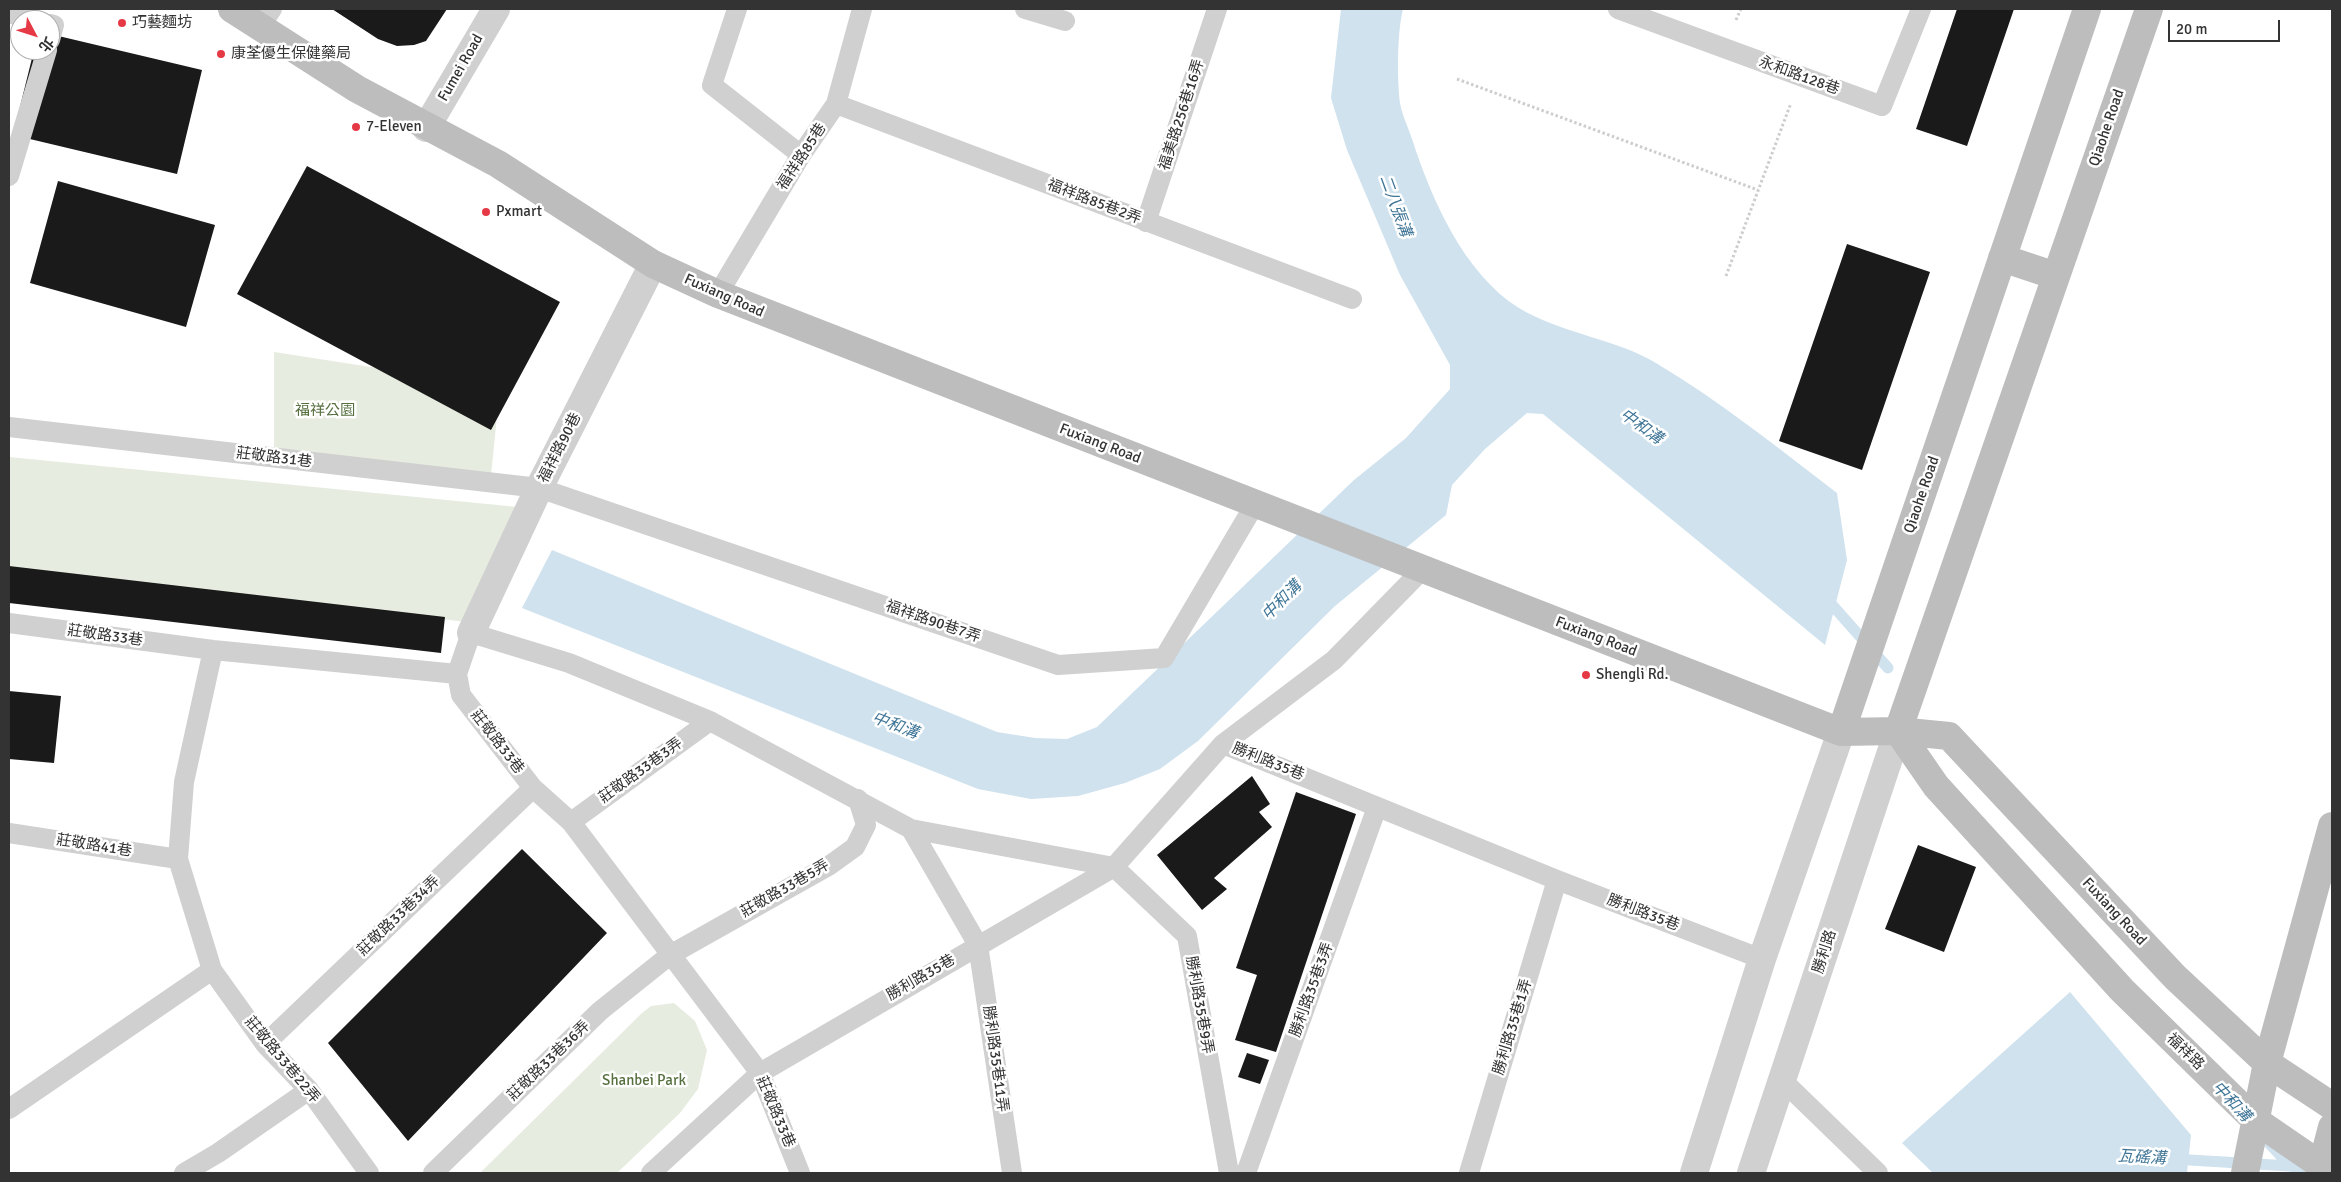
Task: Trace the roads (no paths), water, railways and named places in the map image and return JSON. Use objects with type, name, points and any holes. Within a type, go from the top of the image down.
[{"type":"street","name":"Fuxiang Road","points":[[232,9],[266,18],[357,89],[426,128],[498,164],[653,264],[718,294],[1841,732],[1898,731],[1949,736],[2175,977],[2267,1063],[2332,1106]]},
{"type":"street","name":"Fumei Road","points":[[426,128],[496,9]]},
{"type":"street","name":"Qiaohe Road","points":[[1841,732],[2087,9]]},
{"type":"street","name":"Qiaohe Road","points":[[1898,731],[2149,9]]},
{"type":"street","points":[[2002,258],[2056,276]]},
{"type":"street","name":"福祥路90巷","points":[[471,633],[539,488],[653,264]]},
{"type":"street","name":"福祥路","points":[[1898,731],[1936,786],[2122,990],[2256,1120],[2321,1169]]},
{"type":"street","name":"勝利路","points":[[1751,1173],[1898,731]]},
{"type":"street","points":[[1694,1173],[1762,959],[1841,732]]},
{"type":"street","points":[[2245,1173],[2267,1063],[2332,826]]},
{"type":"street","points":[[2321,1169],[2332,1126]]},
{"type":"lane","points":[[737,9],[712,85],[801,155]]},
{"type":"lane","name":"福祥路85巷","points":[[718,294],[801,155],[836,104],[862,9]]},
{"type":"lane","points":[[1025,9],[1065,21]]},
{"type":"lane","name":"福美路256巷16弄","points":[[1146,222],[1217,9]]},
{"type":"lane","name":"永和路128巷","points":[[1618,9],[1882,106],[1921,9]]},
{"type":"lane","points":[[9,176],[44,60]]},
{"type":"lane","name":"福祥路85巷2弄","points":[[836,104],[1352,298]]},
{"type":"lane","name":"莊敬路31巷","points":[[9,427],[539,488]]},
{"type":"lane","name":"福祥路90巷7弄","points":[[539,488],[1058,664],[1164,658],[1255,504]]},
{"type":"lane","points":[[1223,744],[1334,660],[1422,570]]},
{"type":"lane","name":"莊敬路33巷","points":[[9,623],[213,650],[457,674],[462,695],[533,788],[571,822],[760,1073],[800,1173]]},
{"type":"lane","points":[[457,674],[471,633],[569,663],[710,721],[911,829],[1114,867]]},
{"type":"lane","name":"莊敬路33巷22弄","points":[[213,650],[184,782],[178,859],[212,970],[265,1044],[310,1090],[369,1173]]},
{"type":"lane","name":"莊敬路33巷3弄","points":[[571,822],[710,721]]},
{"type":"lane","name":"勝利路35巷","points":[[652,1173],[760,1073],[1114,867],[1223,744],[1557,880],[1762,959]]},
{"type":"lane","name":"莊敬路33巷34弄","points":[[265,1044],[533,788]]},
{"type":"lane","name":"莊敬路33巷5弄","points":[[670,955],[830,865],[854,847],[866,825],[858,799]]},
{"type":"lane","name":"勝利路35巷3弄","points":[[1246,1173],[1377,807]]},
{"type":"lane","points":[[911,829],[978,945]]},
{"type":"lane","name":"莊敬路41巷","points":[[9,833],[178,859]]},
{"type":"lane","name":"勝利路35巷9弄","points":[[1114,867],[1187,936],[1229,1173]]},
{"type":"lane","name":"勝利路35巷1弄","points":[[1469,1173],[1557,880]]},
{"type":"lane","name":"勝利路35巷11弄","points":[[978,945],[1012,1173]]},
{"type":"lane","name":"莊敬路33巷36弄","points":[[433,1173],[600,1011],[670,955]]},
{"type":"lane","points":[[9,1109],[212,970]]},
{"type":"lane","points":[[1782,1080],[1875,1171]]},
{"type":"lane","points":[[184,1173],[218,1153],[310,1090]]},
{"type":"water","name":"二八張溝","points":[[1341,9],[1403,9],[1399,43],[1398,81],[1400,103],[1404,116],[1429,186],[1452,233],[1482,276],[1499,293],[1519,308],[1536,317],[1623,348],[1656,363],[1726,409],[1837,493],[1847,560],[1825,645],[1543,414],[1527,413],[1485,449],[1452,485],[1446,515],[1335,606],[1198,741],[1160,769],[1125,783],[1078,796],[1031,799],[978,789],[522,608],[552,550],[997,732],[1035,738],[1067,739],[1097,727],[1354,480],[1406,438],[1450,389],[1450,365],[1400,275],[1347,150],[1331,98]]},
{"type":"water","points":[[2070,992],[2191,1135],[2187,1173],[1933,1173],[1902,1143]]},
{"type":"waterway","name":"中和溝","points":[[1826,598],[1888,668]]},
{"type":"waterway","name":"瓦磘溝","points":[[2268,1142],[2290,1166],[2314,1170]]},
{"type":"waterway","name":"瓦磘溝","points":[[2173,1159],[2290,1166]]},
{"type":"place","name":"巧藝麵坊","points":[[122,23]]},
{"type":"place","name":"康荃優生保健藥局","points":[[221,54]]},
{"type":"place","name":"7-Eleven","points":[[356,127]]},
{"type":"place","name":"Pxmart","points":[[486,212]]},
{"type":"place","name":"Shengli Rd.","points":[[1586,675]]},
{"type":"park label","name":"福祥公園","points":[[325,411]]},
{"type":"park label","name":"Shanbei Park","points":[[644,1081]]}]
